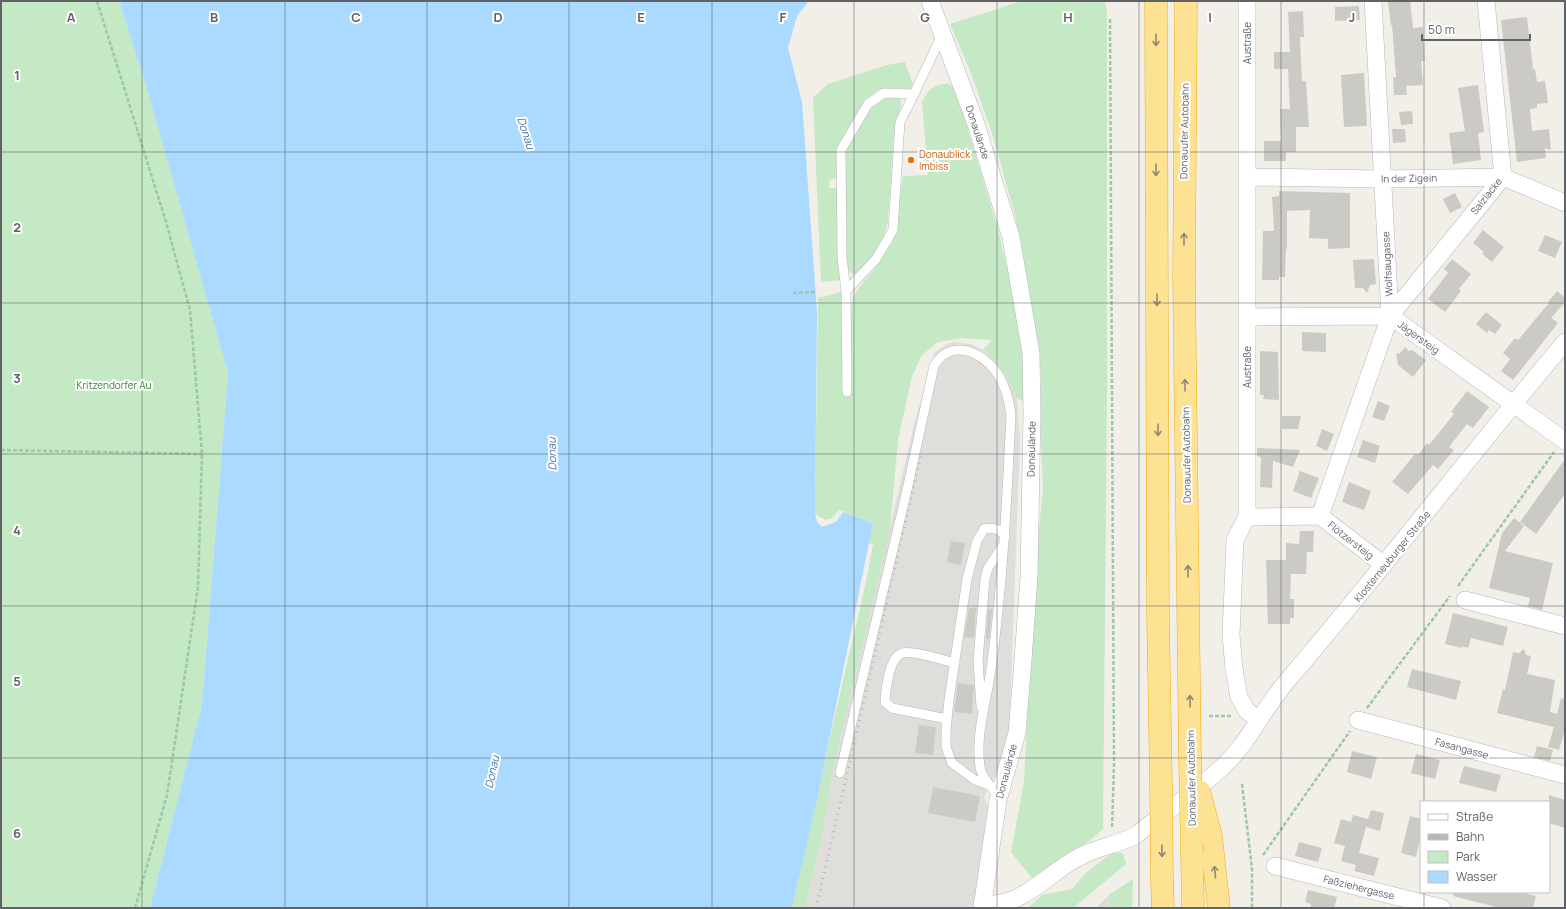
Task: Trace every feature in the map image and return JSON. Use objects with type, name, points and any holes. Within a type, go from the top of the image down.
[{"type":"highway","points":[[1156,1],[1158,608],[1163,908]]},
{"type":"highway","name":"Donauufer Autobahn","points":[[1186,1],[1184,278],[1193,908]]},
{"type":"highway","points":[[1190,759],[1211,836],[1219,908]]},
{"type":"street","name":"Donaulände","points":[[930,1],[975,121],[1011,237],[1031,353],[1032,414],[1029,561],[1023,660],[1016,733],[994,792],[982,906]]},
{"type":"street","name":"Austraße","points":[[1247,1],[1247,517],[1235,540],[1231,635],[1234,669],[1239,697],[1247,711],[1259,720]]},
{"type":"street","name":"Wolfsaugasse","points":[[1320,516],[1390,316],[1373,1]]},
{"type":"street","name":"Salzlacke","points":[[1390,316],[1503,177],[1486,1]]},
{"type":"street","name":"In der Zigein","points":[[1247,177],[1383,179],[1503,177],[1565,203]]},
{"type":"street","name":"Jägersteig","points":[[1247,317],[1390,316],[1564,440]]},
{"type":"street","name":"Klosterneuburger Straße","points":[[982,906],[1002,904],[1014,900],[1029,892],[1078,858],[1096,849],[1125,841],[1136,835],[1220,770],[1240,749],[1284,684],[1384,565],[1513,404],[1565,342]]},
{"type":"street","name":"Flötzersteig","points":[[1247,517],[1320,516],[1384,565]]},
{"type":"street","points":[[1457,595],[1565,626]]},
{"type":"street","name":"Fasangasse","points":[[1358,720],[1565,775]]},
{"type":"street","name":"Faßziehergasse","points":[[1276,866],[1442,908]]},
{"type":"lane","points":[[846,291],[876,259],[893,230],[900,122],[942,35]]},
{"type":"lane","points":[[847,392],[846,291],[842,257],[841,150],[868,104],[884,93],[914,94]]},
{"type":"lane","points":[[840,773],[907,490],[934,366],[944,353],[952,350],[961,350],[979,356],[997,373],[1008,396],[1011,414],[1005,540],[992,663],[982,723],[979,752],[983,778],[994,792]]},
{"type":"lane","points":[[994,792],[952,763],[946,747],[947,719],[967,579],[977,541],[984,529],[990,528],[999,530],[1005,540]]},
{"type":"lane","points":[[982,723],[978,660],[985,579],[988,568],[1005,540]]},
{"type":"lane","points":[[947,719],[892,708],[885,702],[885,694],[890,670],[894,661],[903,653],[917,654],[955,663]]},
{"type":"path","points":[[97,1],[166,222],[190,310],[202,454],[198,586],[167,795],[135,908]]},
{"type":"path","points":[[1110,19],[1114,764],[1111,845]]},
{"type":"path","points":[[794,293],[816,292]]},
{"type":"path","points":[[1276,866],[1258,862],[1358,720],[1457,595],[1564,440]]},
{"type":"path","points":[[1,450],[202,454]]},
{"type":"path","points":[[1209,716],[1236,716]]},
{"type":"path","points":[[1242,784],[1252,869],[1252,908]]},
{"type":"shaded area","points":[[954,342],[972,344],[983,350],[1002,367],[1012,383],[1017,398],[1020,440],[1009,739],[1001,765],[984,797],[989,808],[975,908],[805,908],[824,828],[832,773],[913,429],[935,352],[947,344]]},
{"type":"shaded area","points":[[1110,894],[1109,908],[1096,908]]},
{"type":"green space","name":"Kritzendorfer Au","points":[[1,1],[119,1],[147,89],[228,373],[202,705],[150,908],[1,908]]},
{"type":"green space","points":[[1022,1],[1105,1],[1107,13],[1107,397],[1103,829],[1092,839],[1032,878],[1011,852],[1024,782],[1035,564],[1043,491],[1041,374],[1036,335],[1016,219],[992,133],[971,73],[950,24]]},
{"type":"green space","points":[[905,62],[913,84],[910,89],[894,88],[879,90],[866,99],[837,148],[837,178],[829,180],[829,188],[837,188],[840,280],[821,282],[813,98],[828,84],[887,65]]},
{"type":"green space","points":[[948,83],[956,90],[999,233],[1024,345],[1024,402],[1017,398],[1011,383],[1000,366],[983,350],[992,340],[961,338],[938,342],[922,355],[912,376],[898,440],[890,528],[832,773],[824,828],[805,908],[792,908],[862,599],[873,544],[869,543],[873,523],[839,510],[832,518],[826,520],[815,514],[818,298],[841,292],[843,392],[853,297],[877,266],[892,243],[895,233],[903,176],[928,175],[922,102],[929,90],[938,85]]},
{"type":"green space","points":[[894,96],[901,100],[901,105],[894,132],[888,221],[878,250],[857,273],[853,274],[848,267],[845,252],[844,155],[856,129],[872,105],[877,101]]},
{"type":"green space","points":[[1112,853],[1123,853],[1126,864],[1073,908],[1028,908],[1042,895],[1072,889],[1087,872]]},
{"type":"green space","points":[[1133,879],[1132,908],[1109,908],[1110,894]]},
{"type":"water","name":"Donau","points":[[119,1],[809,1],[797,16],[788,48],[802,102],[817,312],[815,514],[817,522],[822,527],[836,522],[843,512],[873,523],[816,804],[792,908],[150,908],[202,705],[228,373],[147,89]]},
{"type":"building","points":[[1410,1],[1413,28],[1423,27],[1425,61],[1421,61],[1423,85],[1406,86],[1407,95],[1394,95],[1393,77],[1396,77],[1392,25],[1388,2]]},
{"type":"building","points":[[1359,6],[1360,20],[1335,21],[1335,7]]},
{"type":"building","points":[[1303,11],[1304,37],[1300,37],[1302,81],[1306,81],[1309,127],[1296,127],[1296,152],[1286,152],[1286,161],[1264,161],[1264,141],[1281,141],[1280,109],[1290,109],[1288,69],[1274,69],[1274,52],[1290,52],[1288,12]]},
{"type":"building","points":[[1527,17],[1533,69],[1535,69],[1537,82],[1545,81],[1548,103],[1537,104],[1537,108],[1530,109],[1532,131],[1549,129],[1551,150],[1545,148],[1546,158],[1517,162],[1501,20]]},
{"type":"building","points":[[1364,73],[1367,126],[1344,127],[1341,75]]},
{"type":"building","points":[[1478,85],[1484,132],[1478,133],[1481,160],[1453,164],[1449,133],[1465,131],[1458,88]]},
{"type":"building","points":[[1412,111],[1413,124],[1401,125],[1399,112]]},
{"type":"building","points":[[1392,129],[1405,129],[1406,142],[1393,143]]},
{"type":"building","points":[[1279,191],[1350,193],[1350,248],[1328,249],[1328,239],[1309,238],[1310,210],[1287,211],[1285,277],[1279,277],[1279,280],[1262,280],[1263,231],[1274,231],[1272,197],[1279,196]]},
{"type":"building","points":[[1455,193],[1462,207],[1450,213],[1443,199]]},
{"type":"building","points":[[1483,230],[1504,247],[1492,262],[1482,254],[1484,252],[1473,243]]},
{"type":"building","points":[[1545,235],[1562,242],[1555,258],[1538,251]]},
{"type":"building","points":[[1374,259],[1376,284],[1370,285],[1367,293],[1363,288],[1355,288],[1353,260]]},
{"type":"building","points":[[1452,259],[1471,274],[1459,289],[1461,291],[1445,312],[1428,299],[1448,273],[1444,269]]},
{"type":"building","points":[[1557,291],[1565,298],[1565,302],[1551,318],[1558,323],[1513,380],[1501,371],[1510,359],[1503,353],[1515,338],[1518,340],[1549,303],[1548,302]]},
{"type":"building","points":[[1486,312],[1502,325],[1495,334],[1489,330],[1487,333],[1476,324]]},
{"type":"building","points":[[1302,332],[1326,333],[1326,352],[1302,351]]},
{"type":"building","points":[[1405,347],[1409,351],[1412,350],[1426,360],[1413,377],[1398,365],[1396,354],[1400,353]]},
{"type":"building","points":[[1260,351],[1278,352],[1279,400],[1263,399],[1264,395],[1260,395]]},
{"type":"building","points":[[1467,391],[1489,407],[1473,428],[1467,424],[1449,447],[1454,450],[1438,469],[1433,465],[1408,494],[1392,482],[1415,454],[1418,455],[1427,443],[1429,445],[1454,414],[1451,412]]},
{"type":"building","points":[[1378,401],[1390,406],[1384,421],[1372,417]]},
{"type":"building","points":[[1282,416],[1301,416],[1298,429],[1282,429]]},
{"type":"building","points":[[1322,429],[1334,434],[1327,451],[1316,446]]},
{"type":"building","points":[[1363,440],[1380,446],[1375,463],[1357,457]]},
{"type":"building","points":[[1257,448],[1300,450],[1293,467],[1273,461],[1272,488],[1260,487],[1261,457],[1257,456]]},
{"type":"building","points":[[1565,459],[1565,494],[1536,534],[1520,522]]},
{"type":"building","points":[[1300,471],[1319,478],[1311,498],[1293,491]]},
{"type":"building","points":[[1349,482],[1371,491],[1364,510],[1342,502]]},
{"type":"building","points":[[1514,518],[1524,526],[1505,551],[1553,563],[1542,610],[1528,606],[1530,598],[1489,588],[1502,533]]},
{"type":"building","points":[[1300,531],[1314,531],[1313,552],[1307,552],[1306,574],[1291,574],[1290,599],[1294,599],[1294,618],[1290,618],[1290,624],[1268,624],[1266,560],[1286,560],[1286,543],[1299,544]]},
{"type":"building","points":[[951,541],[965,543],[961,565],[947,562]]},
{"type":"building","points":[[969,608],[976,608],[974,638],[964,637]]},
{"type":"building","points":[[988,609],[992,609],[989,639],[986,639]]},
{"type":"building","points":[[1453,613],[1508,627],[1503,646],[1471,638],[1468,648],[1445,644]]},
{"type":"building","points":[[1524,649],[1526,655],[1531,656],[1527,674],[1555,680],[1550,712],[1557,714],[1561,698],[1565,699],[1565,729],[1559,750],[1548,747],[1554,727],[1497,713],[1503,689],[1505,690],[1513,652],[1519,653]]},
{"type":"building","points":[[1412,669],[1461,681],[1456,700],[1407,687]]},
{"type":"building","points":[[958,683],[974,685],[972,714],[954,712]]},
{"type":"building","points":[[919,725],[936,727],[933,755],[915,753]]},
{"type":"building","points":[[1537,746],[1553,750],[1550,761],[1534,757]]},
{"type":"building","points":[[1352,751],[1377,757],[1371,779],[1347,772]]},
{"type":"building","points":[[1416,754],[1440,760],[1435,779],[1411,773]]},
{"type":"building","points":[[1464,766],[1501,775],[1496,792],[1459,783]]},
{"type":"building","points":[[933,787],[980,796],[975,822],[928,813]]},
{"type":"building","points":[[1549,795],[1565,800],[1565,828],[1550,823]]},
{"type":"building","points":[[1371,810],[1384,813],[1380,831],[1366,827],[1359,853],[1379,858],[1374,876],[1354,871],[1356,865],[1341,861],[1345,846],[1334,843],[1341,819],[1351,822],[1353,815],[1368,819]]},
{"type":"building","points":[[1410,816],[1420,819],[1420,839],[1416,857],[1401,853]]},
{"type":"building","points":[[1299,842],[1322,848],[1318,862],[1295,856]]},
{"type":"building","points":[[1308,890],[1337,897],[1334,908],[1310,908],[1311,904],[1305,902]]},
{"type":"building","points":[[1454,893],[1524,893],[1536,896],[1533,908],[1500,908],[1453,896]]},
{"type":"railway","points":[[816,908],[921,455]]},
{"type":"place","name":"Donaublick Imbiss","points":[[911,160]]}]
